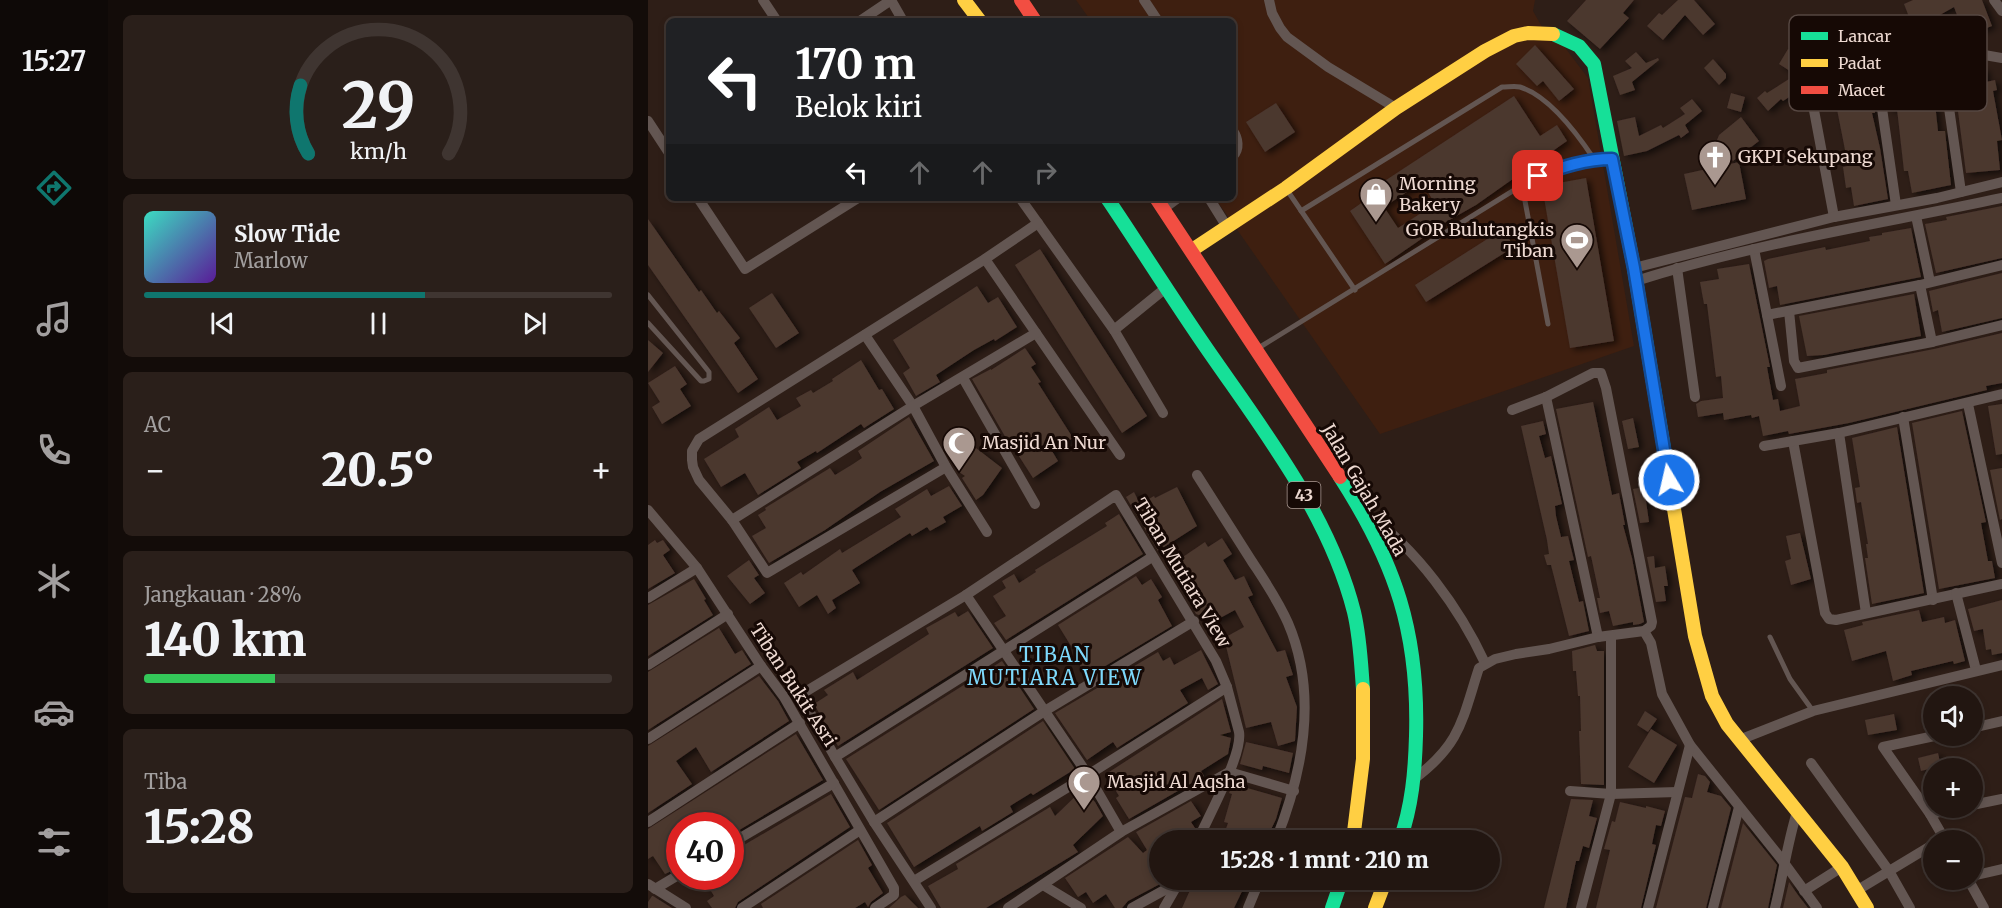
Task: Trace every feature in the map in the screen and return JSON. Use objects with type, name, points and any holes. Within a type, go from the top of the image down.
[{"type":"main road","points":[[964,0],[978,18]]},
{"type":"main road","points":[[1021,0],[1033,18]]},
{"type":"main road","points":[[1192,250],[1286,188],[1396,108],[1485,51],[1514,36],[1528,33],[1553,34],[1579,46],[1593,64],[1635,274],[1695,636],[1712,696],[1739,740],[1842,867],[1867,908]]},
{"type":"main road","name":"43","points":[[1109,201],[1303,493],[1325,533],[1345,581],[1359,637],[1364,716],[1363,779],[1355,830]]},
{"type":"main road","name":"Jalan Gajah Mada","points":[[1160,203],[1359,509],[1382,551],[1394,580],[1411,640],[1416,717],[1414,779],[1404,830]]},
{"type":"main road","points":[[1332,908],[1338,890]]},
{"type":"main road","points":[[1375,908],[1382,890]]},
{"type":"street","points":[[763,0],[775,18]]},
{"type":"street","points":[[865,18],[891,0],[901,18]]},
{"type":"street","points":[[1144,0],[1156,18]]},
{"type":"street","points":[[1269,0],[1280,28],[1287,36],[1328,67],[1396,108]]},
{"type":"street","points":[[1994,0],[2002,11]]},
{"type":"street","points":[[1987,55],[2002,58]]},
{"type":"street","points":[[1814,111],[1833,217]]},
{"type":"street","points":[[1882,111],[1896,205]]},
{"type":"street","points":[[1949,111],[1960,192]]},
{"type":"street","points":[[648,121],[666,148]]},
{"type":"street","points":[[1635,274],[1833,217],[2002,182]]},
{"type":"street","points":[[1635,274],[1677,268],[1754,249],[2002,198]]},
{"type":"street","points":[[700,201],[745,269],[853,201]]},
{"type":"street","points":[[1022,201],[1114,330],[1162,413]]},
{"type":"street","points":[[1211,201],[1227,227]]},
{"type":"street","points":[[1916,216],[1932,342]]},
{"type":"street","points":[[946,467],[767,573],[732,519],[699,480],[693,467],[692,451],[699,439],[985,259],[1038,223]]},
{"type":"street","points":[[1754,249],[1781,386]]},
{"type":"street","points":[[985,259],[1120,455]]},
{"type":"street","points":[[1767,315],[1925,284],[2002,265]]},
{"type":"street","points":[[1677,268],[1695,397]]},
{"type":"street","points":[[1114,330],[1167,286]]},
{"type":"street","points":[[1789,311],[1794,361],[1798,368],[1932,342],[2002,325]]},
{"type":"street","points":[[732,519],[913,406],[1036,333]]},
{"type":"street","points":[[865,334],[913,406],[946,467],[987,532]]},
{"type":"street","points":[[1414,779],[1431,767],[1448,748],[1461,726],[1479,668],[1485,663],[1516,654],[1549,649],[1598,637],[1644,631],[1651,626],[1652,613],[1603,376],[1598,372],[1593,373],[1546,397],[1512,410]]},
{"type":"street","points":[[963,378],[1035,504]]},
{"type":"street","points":[[1764,446],[1839,433],[1968,404],[2002,394]]},
{"type":"street","points":[[1546,397],[1598,637]]},
{"type":"street","points":[[1968,404],[2002,563]]},
{"type":"street","points":[[1903,417],[1933,600]]},
{"type":"street","points":[[1839,433],[1866,613]]},
{"type":"street","points":[[1793,441],[1825,613],[1830,619],[1836,620],[2002,584]]},
{"type":"street","points":[[1197,475],[1277,601],[1298,654],[1305,709],[1304,735],[1294,791],[1280,830]]},
{"type":"street","name":"Tiban Mutiara View","points":[[931,908],[874,822],[800,695],[966,595],[1116,495],[1152,557],[1194,621],[1227,687],[1240,739],[1229,772],[1203,830]]},
{"type":"street","points":[[1359,509],[1389,530],[1429,575],[1472,636],[1485,663]]},
{"type":"street","name":"Tiban Bukit Asri","points":[[648,510],[652,521],[697,568],[800,723],[894,888],[894,895],[875,908]]},
{"type":"street","points":[[835,757],[1152,557]]},
{"type":"street","points":[[648,598],[697,568]]},
{"type":"street","points":[[1956,593],[1976,670]]},
{"type":"street","points":[[966,595],[1088,776],[1121,832]]},
{"type":"street","points":[[648,665],[728,614]]},
{"type":"street","points":[[874,822],[1043,712],[1194,621]]},
{"type":"street","points":[[1644,631],[1651,643],[1662,694],[1690,745],[1817,908]]},
{"type":"street","points":[[1581,908],[1611,794],[1611,636]]},
{"type":"street","points":[[1739,740],[1813,711],[2002,665]]},
{"type":"street","points":[[648,739],[761,666]]},
{"type":"street","points":[[914,882],[1088,776],[1227,687]]},
{"type":"street","points":[[1983,725],[2002,721]]},
{"type":"street","points":[[648,822],[800,723]]},
{"type":"street","points":[[1923,738],[1883,747],[1923,804]]},
{"type":"street","points":[[1648,908],[1690,745]]},
{"type":"street","points":[[1811,764],[1889,872],[1910,908]]},
{"type":"street","points":[[1008,908],[1121,832],[1229,772],[1294,791]]},
{"type":"street","points":[[744,836],[834,783]]},
{"type":"street","points":[[1570,791],[1611,794],[1677,792]]},
{"type":"street","points":[[1983,803],[2002,799]]},
{"type":"street","points":[[1713,908],[1739,807]]},
{"type":"street","points":[[1775,908],[1788,842],[1797,812]]},
{"type":"street","points":[[742,908],[860,830]]},
{"type":"street","points":[[1856,891],[1923,851]]},
{"type":"street","points":[[1804,891],[1842,867]]},
{"type":"street","points":[[1983,873],[2002,869]]},
{"type":"street","points":[[666,880],[652,886],[673,905],[686,908]]},
{"type":"street","points":[[1042,885],[1081,908]]},
{"type":"street","points":[[1132,908],[1163,890]]},
{"type":"street","points":[[1164,908],[1174,890]]},
{"type":"street","points":[[1248,908],[1255,890]]},
{"type":"street","points":[[1974,890],[1984,908]]},
{"type":"lane","points":[[1301,211],[1502,87],[1518,87],[1529,91],[1557,112],[1572,127],[1594,159]]},
{"type":"lane","points":[[1257,349],[1538,176],[1594,159],[1612,159]]},
{"type":"lane","points":[[1522,185],[1548,324]]},
{"type":"lane","points":[[1286,188],[1355,290]]},
{"type":"lane","points":[[648,295],[709,372],[709,379],[701,381],[648,323]]},
{"type":"lane","points":[[1770,637],[1790,679],[1813,711]]},
{"type":"shaded area","points":[[1076,0],[1535,0],[1533,11],[1546,34],[1563,45],[1588,78],[1634,346],[1380,434],[1217,201],[1236,201],[1236,18],[1089,18]]},
{"type":"building","points":[[1586,0],[1634,0],[1623,13],[1629,18],[1600,49],[1567,21]]},
{"type":"building","points":[[1678,0],[1694,0],[1715,24],[1703,35],[1685,15],[1663,40],[1647,26],[1659,13],[1662,15]]},
{"type":"building","points":[[1913,0],[1982,0],[1992,26],[1987,28],[1987,15],[1957,15],[1954,7],[1940,15],[1908,15],[1904,4]]},
{"type":"building","points":[[1535,45],[1574,89],[1559,101],[1543,81],[1537,86],[1516,64]]},
{"type":"building","points":[[1788,49],[1789,50],[1789,70],[1779,64]]},
{"type":"building","points":[[1636,52],[1646,63],[1658,58],[1659,60],[1632,82],[1635,90],[1620,95],[1613,76],[1632,68],[1625,61]]},
{"type":"building","points":[[1713,59],[1726,74],[1726,78],[1719,85],[1704,68]]},
{"type":"building","points":[[1789,79],[1789,97],[1783,101],[1781,99],[1768,111],[1757,98],[1765,91],[1767,93]]},
{"type":"building","points":[[1995,80],[1997,90],[1993,91],[2002,140],[1997,141],[2000,170],[1966,173],[1958,111],[1987,111],[1987,82]]},
{"type":"building","points":[[1731,93],[1745,97],[1741,112],[1727,108]]},
{"type":"building","points":[[1514,96],[1540,136],[1557,125],[1567,141],[1476,205],[1446,222],[1385,264],[1350,211],[1377,192],[1374,188]],"holes":[[[1422,182],[1435,204],[1398,228],[1384,207]]]},
{"type":"building","points":[[1692,99],[1702,111],[1685,125],[1689,132],[1681,138],[1679,135],[1647,151],[1624,156],[1617,121],[1635,117],[1639,136],[1661,125],[1663,128],[1685,114],[1680,108]]},
{"type":"building","points":[[1276,103],[1295,132],[1265,152],[1246,122]]},
{"type":"building","points":[[1837,111],[1875,111],[1872,113],[1888,199],[1854,206],[1851,187],[1846,188],[1843,167],[1847,166]]},
{"type":"building","points":[[1897,111],[1936,111],[1938,131],[1945,131],[1951,185],[1912,193],[1908,171],[1904,171]]},
{"type":"building","points":[[1741,117],[1759,141],[1733,161],[1717,140],[1719,135]]},
{"type":"building","name":"GKPI Sekupang","points":[[1739,162],[1746,199],[1692,210],[1684,174]]},
{"type":"building","points":[[1586,178],[1614,341],[1570,348],[1542,186]]},
{"type":"building","points":[[2002,206],[2002,258],[1936,273],[1925,224],[1947,220],[1946,217]]},
{"type":"building","points":[[648,219],[699,292],[701,290],[717,313],[719,311],[740,338],[734,343],[758,379],[738,393],[648,265]]},
{"type":"building","points":[[1911,228],[1921,277],[1780,305],[1777,286],[1769,288],[1764,261],[1768,259],[1825,247],[1826,250],[1870,241],[1869,237]]},
{"type":"building","points":[[1503,229],[1514,247],[1426,302],[1415,285]]},
{"type":"building","points":[[1040,249],[1147,416],[1122,433],[1015,265]]},
{"type":"building","points":[[1749,264],[1770,367],[1767,367],[1773,400],[1778,399],[1780,411],[1800,406],[1795,379],[1827,373],[1827,370],[2002,333],[2002,383],[1986,386],[1987,390],[1849,423],[1789,434],[1788,431],[1763,436],[1759,416],[1752,418],[1751,415],[1724,420],[1723,413],[1698,417],[1696,404],[1701,401],[1723,398],[1721,376],[1716,377],[1707,304],[1704,304],[1700,282],[1719,279],[1717,269]]},
{"type":"building","points":[[2002,273],[2002,318],[1942,332],[1938,310],[1933,312],[1929,291]]},
{"type":"building","points":[[977,286],[988,303],[998,297],[1017,327],[995,341],[994,339],[974,350],[936,375],[940,382],[916,396],[903,373],[910,368],[893,340]]},
{"type":"building","points":[[772,293],[799,333],[776,348],[749,308]]},
{"type":"building","points":[[1914,294],[1921,336],[1824,355],[1807,356],[1799,316]]},
{"type":"building","points":[[648,340],[663,353],[648,372]]},
{"type":"building","points":[[1025,348],[1036,364],[1031,367],[1041,382],[1038,383],[1073,438],[1052,451],[1058,461],[1033,478],[1015,450],[1014,452],[972,379],[991,370]]},
{"type":"building","points":[[861,360],[879,390],[882,389],[894,409],[864,428],[861,424],[817,453],[816,451],[797,462],[801,468],[758,495],[745,473],[721,487],[704,459],[739,437],[735,429],[769,407],[777,420],[801,406],[796,398],[811,390],[813,393]]},
{"type":"building","points":[[675,366],[687,384],[680,389],[691,406],[662,424],[652,407],[660,402],[648,383]]},
{"type":"building","points":[[1593,402],[1612,495],[1619,493],[1625,525],[1623,525],[1632,558],[1644,622],[1640,624],[1633,625],[1633,622],[1613,626],[1609,611],[1600,613],[1597,598],[1600,598],[1591,556],[1588,557],[1556,409]]},
{"type":"building","points":[[2002,404],[2002,454],[1996,455],[1988,406]]},
{"type":"building","points":[[1962,411],[1986,522],[1981,523],[1988,561],[1992,561],[1995,578],[1939,589],[1912,423]]},
{"type":"building","points":[[909,417],[934,461],[880,492],[825,530],[769,563],[752,536],[766,528],[758,515],[766,510],[765,508],[830,468],[835,475],[853,464],[862,458],[858,451]]},
{"type":"building","points":[[1633,418],[1639,447],[1628,449],[1622,421]]},
{"type":"building","points":[[1543,421],[1546,434],[1539,436],[1545,458],[1551,456],[1562,504],[1555,506],[1556,516],[1561,537],[1568,536],[1574,560],[1569,561],[1579,602],[1583,601],[1589,631],[1569,636],[1551,565],[1547,565],[1544,555],[1549,554],[1547,540],[1521,426]]},
{"type":"building","points":[[1897,427],[1924,593],[1872,604],[1865,558],[1868,558],[1866,544],[1868,544],[1861,502],[1857,503],[1855,488],[1860,487],[1852,438]]},
{"type":"building","points":[[976,448],[1002,468],[983,495],[976,500],[962,478],[965,476],[959,472]]},
{"type":"building","points":[[2002,468],[2002,519],[2000,520],[1990,470]]},
{"type":"building","points":[[949,486],[962,506],[943,517],[946,522],[930,531],[927,527],[912,536],[910,533],[852,570],[860,583],[832,600],[836,608],[828,614],[817,595],[799,607],[784,583],[801,572],[803,575],[840,549],[842,553],[901,517],[895,509],[927,489],[931,496]]},
{"type":"building","points":[[1177,487],[1197,526],[1158,551],[1126,497],[1134,492],[1140,504]]},
{"type":"building","points":[[1644,487],[1649,522],[1640,523],[1633,489]]},
{"type":"building","points":[[1119,514],[1143,554],[1006,640],[994,623],[1006,616],[993,596],[1006,588],[1002,581],[1014,574],[1019,583],[1036,572],[1035,570],[1107,526],[1105,523]]},
{"type":"building","points":[[1800,533],[1811,579],[1791,585],[1785,561],[1791,559],[1786,536]]},
{"type":"building","points":[[1222,538],[1232,554],[1223,560],[1235,580],[1244,576],[1253,595],[1248,597],[1277,652],[1285,650],[1293,675],[1286,677],[1297,707],[1295,741],[1278,746],[1271,722],[1246,728],[1224,638],[1244,627],[1235,610],[1209,624],[1203,613],[1196,614],[1171,565],[1205,542],[1208,547]]},
{"type":"building","points":[[655,540],[657,543],[663,540],[670,550],[663,555],[675,573],[648,589],[648,545]]},
{"type":"building","points":[[1654,556],[1655,568],[1665,566],[1668,586],[1664,586],[1666,601],[1656,602],[1647,557]]},
{"type":"building","points":[[749,560],[759,575],[754,578],[765,593],[750,604],[727,576]]},
{"type":"building","points":[[1136,576],[1142,585],[1151,579],[1162,597],[1158,600],[1172,626],[1087,677],[1058,625]]},
{"type":"building","points":[[694,579],[713,615],[648,656],[648,605]]},
{"type":"building","points":[[2002,600],[2002,653],[1992,655],[1991,649],[1986,650],[1983,629],[1974,631],[1968,609]]},
{"type":"building","points":[[1919,610],[1922,622],[1944,617],[1945,623],[1955,620],[1965,661],[1954,664],[1953,661],[1911,671],[1912,675],[1893,681],[1886,651],[1852,661],[1844,630],[1863,625],[1862,622]]},
{"type":"building","points":[[968,611],[993,648],[838,746],[814,704],[828,695],[824,690],[853,672],[857,680],[929,634],[926,628],[955,612],[958,617]]},
{"type":"building","points":[[719,628],[735,654],[742,650],[751,664],[648,730],[648,672]]},
{"type":"building","points":[[1595,645],[1597,651],[1604,651],[1604,785],[1581,784],[1580,696],[1578,696],[1576,671],[1573,671],[1572,651]]},
{"type":"building","points":[[1201,650],[1218,684],[1208,690],[1202,678],[1180,690],[1188,703],[1117,748],[1113,742],[1087,760],[1055,713],[1158,652],[1163,661],[1170,657],[1174,665]]},
{"type":"building","points":[[1002,661],[1034,709],[879,810],[846,759]]},
{"type":"building","points":[[759,676],[778,701],[789,721],[711,772],[696,747],[676,761],[692,784],[648,813],[648,746]]},
{"type":"building","points":[[1222,699],[1231,732],[1220,735],[1231,738],[1228,754],[1201,771],[1204,776],[1129,819],[1116,798],[1119,796],[1106,774]]},
{"type":"building","points":[[1645,711],[1657,719],[1648,732],[1637,725]]},
{"type":"building","points":[[1894,714],[1897,730],[1868,735],[1865,720]]},
{"type":"building","points":[[1043,721],[1075,769],[1033,795],[1031,793],[1010,806],[1013,812],[982,831],[980,826],[914,867],[887,823]]},
{"type":"building","points":[[1651,729],[1677,745],[1654,783],[1628,767]]},
{"type":"building","points":[[796,734],[823,780],[744,827],[744,812],[674,812]]},
{"type":"building","points":[[1246,742],[1293,753],[1289,773],[1263,766],[1262,770],[1240,764]]},
{"type":"building","points":[[1938,753],[1939,758],[1923,758],[1923,770],[1921,771],[1918,758]]},
{"type":"building","points":[[1698,774],[1705,776],[1710,782],[1707,792],[1721,796],[1731,808],[1706,908],[1656,908],[1685,797],[1692,798]]},
{"type":"building","points":[[1233,784],[1282,798],[1271,830],[1226,830],[1228,823],[1224,822],[1232,794],[1229,793]]},
{"type":"building","points":[[1083,789],[1095,802],[1103,816],[1073,845],[1078,852],[986,908],[941,908],[928,886],[958,869],[956,864],[1050,807],[1055,816]]},
{"type":"building","points":[[831,794],[850,827],[738,902],[735,908],[712,908],[707,901],[714,896],[710,890],[744,890],[744,845]]},
{"type":"building","points":[[1571,799],[1593,800],[1589,816],[1597,818],[1589,848],[1583,846],[1579,861],[1576,861],[1566,908],[1544,908]]},
{"type":"building","points":[[1191,801],[1201,816],[1191,822],[1194,830],[1149,830],[1149,890],[1128,901],[1122,908],[1115,908],[1106,894],[1093,903],[1086,892],[1078,897],[1065,878],[1128,837],[1143,853],[1147,850],[1136,832]]},
{"type":"building","points":[[1620,802],[1665,811],[1661,826],[1656,825],[1652,844],[1656,845],[1641,908],[1596,908],[1610,850],[1604,849]]},
{"type":"building","points":[[666,817],[665,874],[653,856],[648,859],[648,829]]},
{"type":"building","points":[[1743,823],[1777,865],[1768,908],[1721,908]]},
{"type":"building","points":[[858,840],[872,865],[868,868],[883,893],[868,907],[865,902],[855,908],[763,908],[761,904]]},
{"type":"building","points":[[1789,882],[1798,895],[1808,908],[1783,908]]},
{"type":"building","points":[[1190,890],[1243,890],[1234,908],[1182,908]]},
{"type":"building","points":[[905,895],[918,908],[889,908],[901,897]]},
{"type":"building","points":[[652,896],[672,908],[648,908],[648,902]]},
{"type":"traffic: fast","points":[[1553,34],[1579,46],[1594,64],[1634,268],[1670,485]]},
{"type":"traffic: fast","points":[[1109,201],[1271,441],[1311,506],[1343,576],[1354,612],[1363,689]]},
{"type":"traffic: fast","points":[[1340,477],[1376,540],[1400,600],[1408,632],[1416,699],[1416,749],[1410,802],[1403,830]]},
{"type":"traffic: fast","points":[[1332,908],[1338,890]]},
{"type":"traffic: slow","points":[[964,0],[978,18]]},
{"type":"traffic: slow","points":[[1192,250],[1286,188],[1396,108],[1485,51],[1514,36],[1528,33],[1553,34]]},
{"type":"traffic: slow","points":[[1670,485],[1695,636],[1712,696],[1727,724],[1842,867],[1867,908]]},
{"type":"traffic: slow","points":[[1354,830],[1363,759],[1363,689]]},
{"type":"traffic: slow","points":[[1375,908],[1382,890]]},
{"type":"traffic: jam","points":[[1021,0],[1033,18]]},
{"type":"traffic: jam","points":[[1158,201],[1340,477]]},
{"type":"place","name":"GKPI Sekupang","points":[[1715,186]]},
{"type":"place","name":"Morning Bakery","points":[[1376,223]]},
{"type":"place","name":"GOR Bulutangkis Tiban","points":[[1577,269]]},
{"type":"place","name":"Masjid An Nur","points":[[959,472]]},
{"type":"place","name":"Masjid Al Aqsha","points":[[1084,811]]},
{"type":"district","name":"TIBAN MUTIARA VIEW","points":[[1055,666]]},
{"type":"route","points":[[1538,176],[1574,163],[1594,159],[1612,159],[1634,268],[1669,480]]}]
